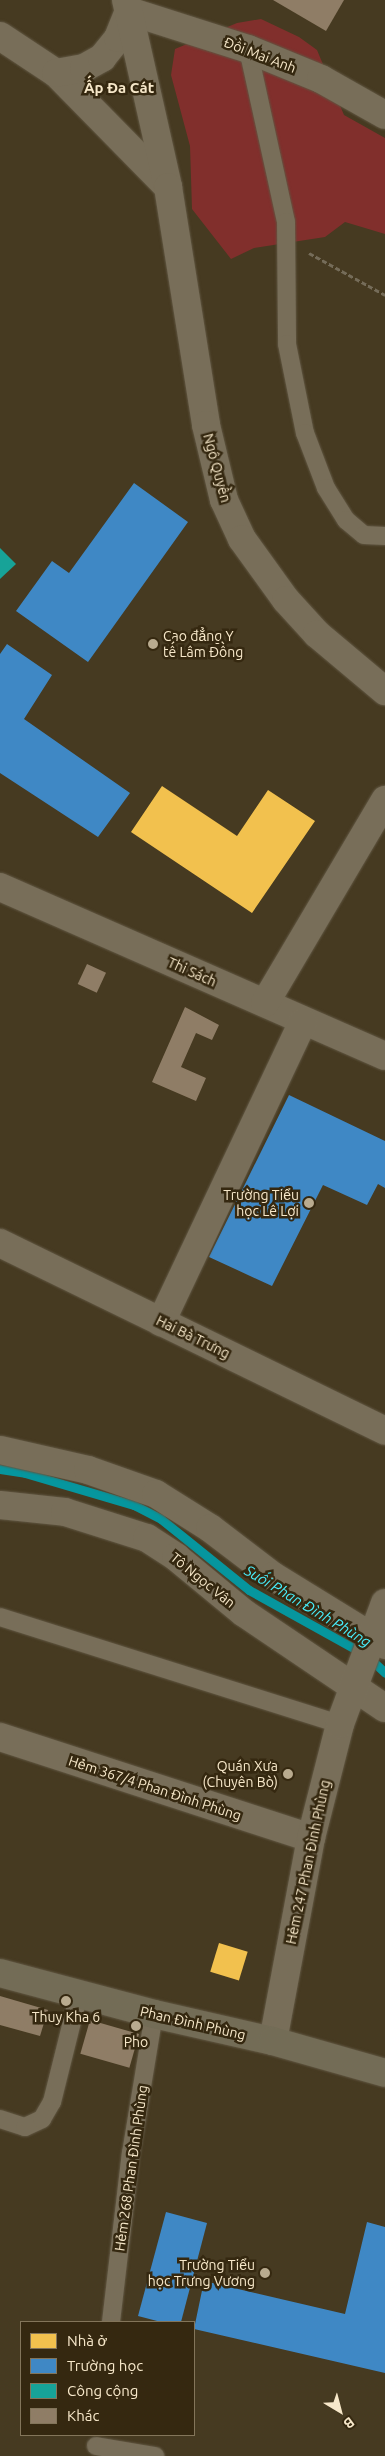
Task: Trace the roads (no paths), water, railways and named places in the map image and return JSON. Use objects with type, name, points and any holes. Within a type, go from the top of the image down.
[{"type":"main road","name":"Phan Đình Phùng","points":[[0,1973],[154,2014],[273,2041],[385,2073]]},
{"type":"street","name":"Đồi Mai Anh","points":[[127,6],[248,49],[321,79],[385,115]]},
{"type":"street","points":[[56,74],[84,68],[102,58],[118,38],[127,6]]},
{"type":"street","name":"Ngô Quyền","points":[[127,6],[168,187],[206,425],[224,500],[242,538],[286,600],[318,634],[385,691]]},
{"type":"street","points":[[0,36],[56,74],[168,187]]},
{"type":"street","points":[[265,1004],[385,800]]},
{"type":"street","name":"Thi Sách","points":[[0,887],[303,1022],[385,1056]]},
{"type":"street","points":[[161,1322],[303,1022]]},
{"type":"street","name":"Hai Bà Trưng","points":[[0,1244],[385,1431]]},
{"type":"street","points":[[0,1450],[88,1470],[156,1494],[210,1528],[273,1576],[379,1640]]},
{"type":"street","name":"Tô Ngọc Vân","points":[[0,1505],[65,1512],[147,1538],[176,1556],[244,1613],[355,1682],[385,1708]]},
{"type":"street","name":"Hẻm 247 Phan Đình Phùng","points":[[273,2041],[311,1838],[340,1724],[355,1682],[379,1640],[385,1603]]},
{"type":"street","name":"Hẻm 367/4 Phan Đình Phùng","points":[[0,1737],[311,1838]]},
{"type":"lane","points":[[248,49],[286,222],[287,344],[305,434],[326,488],[346,520],[364,534],[385,536]]},
{"type":"lane","points":[[0,1617],[340,1724]]},
{"type":"lane","points":[[0,2119],[26,2127],[42,2119],[52,2102],[79,1994]]},
{"type":"lane","name":"Hẻm 268 Phan Đình Phùng","points":[[111,2321],[131,2153],[154,2014]]},
{"type":"lane","points":[[96,2445],[155,2456]]},
{"type":"waterway","name":"Suối Phan Đình Phùng","points":[[0,1469],[25,1473],[134,1505],[161,1519],[249,1590],[366,1655],[385,1673]]},
{"type":"place","name":"Cao đẳng Y tế Lâm Đồng","points":[[153,644]]},
{"type":"place","name":"Trường Tiểu học Lê Lợi","points":[[309,1203]]},
{"type":"place","name":"Quán Xưa (Chuyên Bò)","points":[[288,1774]]},
{"type":"place","name":"Thuy Kha 6","points":[[66,2001]]},
{"type":"place","name":"Pho","points":[[136,2026]]},
{"type":"place","name":"Trường Tiểu học Trưng Vương","points":[[265,2273]]},
{"type":"district","name":"Ấp Đa Cát","points":[[119,88]]}]
